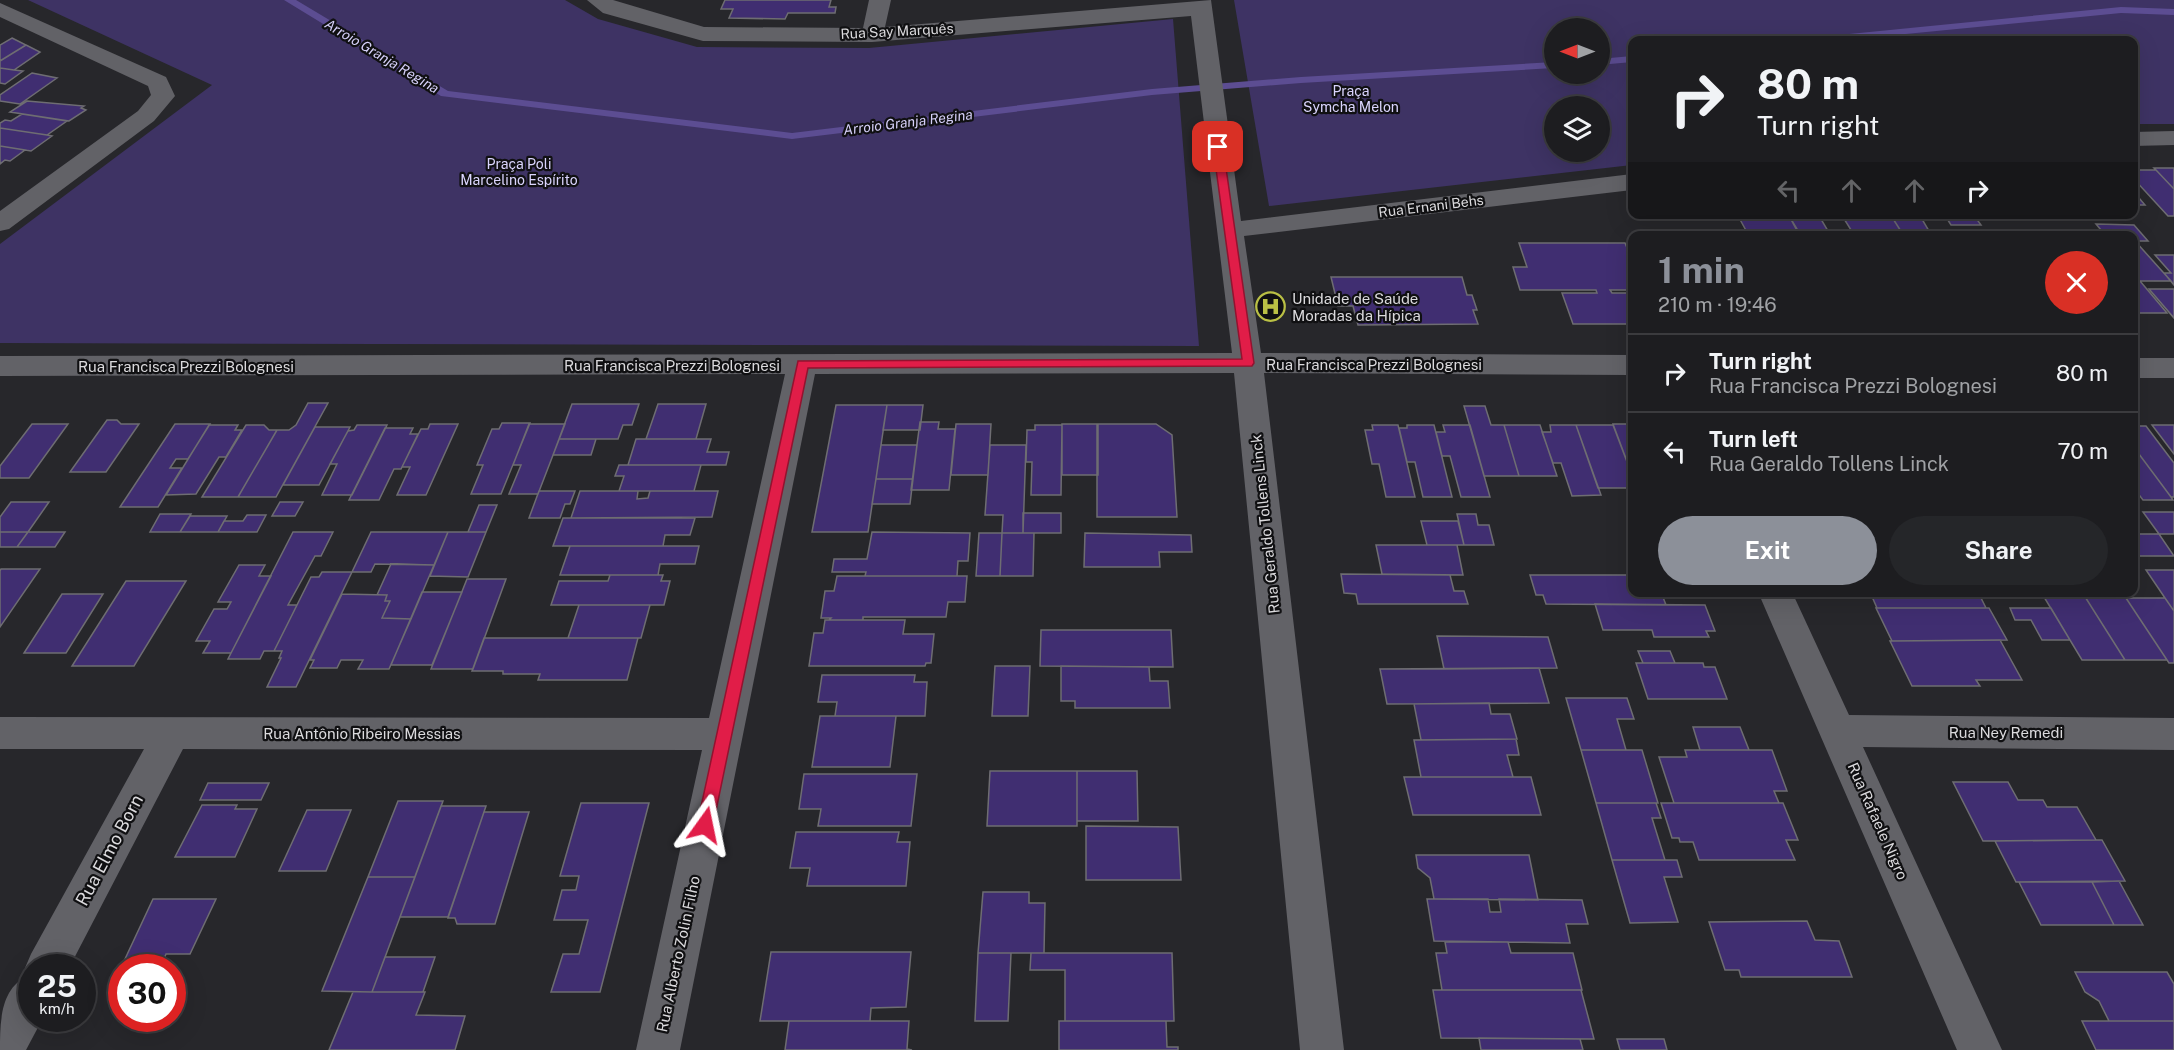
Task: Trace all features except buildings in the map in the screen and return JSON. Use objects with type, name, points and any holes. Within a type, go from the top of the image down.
[{"type":"street","name":"Rua Say Marquês","points":[[598,0],[611,8],[703,34],[872,35],[1201,4]]},
{"type":"street","points":[[872,35],[880,0]]},
{"type":"street","name":"Rua Geraldo Tollens Linck","points":[[1201,4],[1215,127],[1248,363],[1322,1050]]},
{"type":"street","points":[[0,9],[158,82],[163,96],[146,116],[0,224]]},
{"type":"street","points":[[2138,139],[2174,138]]},
{"type":"street","name":"Rua Ernani Behs","points":[[1229,230],[1628,182]]},
{"type":"street","name":"Rua Francisca Prezzi Bolognesi","points":[[0,366],[1248,363],[1628,365]]},
{"type":"street","name":"Rua Alberto Zolin Filho","points":[[658,1050],[802,364]]},
{"type":"street","points":[[2138,368],[2174,368]]},
{"type":"street","name":"Rua Rafaele Nigro","points":[[1777,597],[1980,1050]]},
{"type":"street","name":"Rua Ney Remedi","points":[[1838,731],[2174,734]]},
{"type":"street","name":"Rua Antônio Ribeiro Messias","points":[[0,732],[724,734]]},
{"type":"street","name":"Rua Elmo Born","points":[[54,954],[172,733]]},
{"type":"street","points":[[2,1050],[18,1021]]},
{"type":"green space","name":"Praça Poli Marcelino Espírito","points":[[28,0],[565,0],[598,19],[697,47],[869,48],[1173,19],[1199,346],[0,343],[0,244],[212,85]]},
{"type":"green space","name":"Praça Symcha Melon","points":[[1234,0],[2174,0],[2174,124],[2138,124],[2138,36],[1628,36],[1628,165],[1269,206]]},
{"type":"waterway","name":"Arroio Granja Regina","points":[[289,0],[445,94],[792,136],[1152,92],[1301,80],[1544,66]]},
{"type":"waterway","name":"Arroio Granja Regina","points":[[1859,36],[2121,10],[2174,12]]},
{"type":"waterway","name":"Arroio Granja Regina","points":[[1610,61],[1628,59]]},
{"type":"place","name":"Unidade de Saúde Moradas da Hípica","points":[[1271,307]]},
{"type":"route","points":[[705,825],[802,364],[1248,363],[1218,147]]}]
